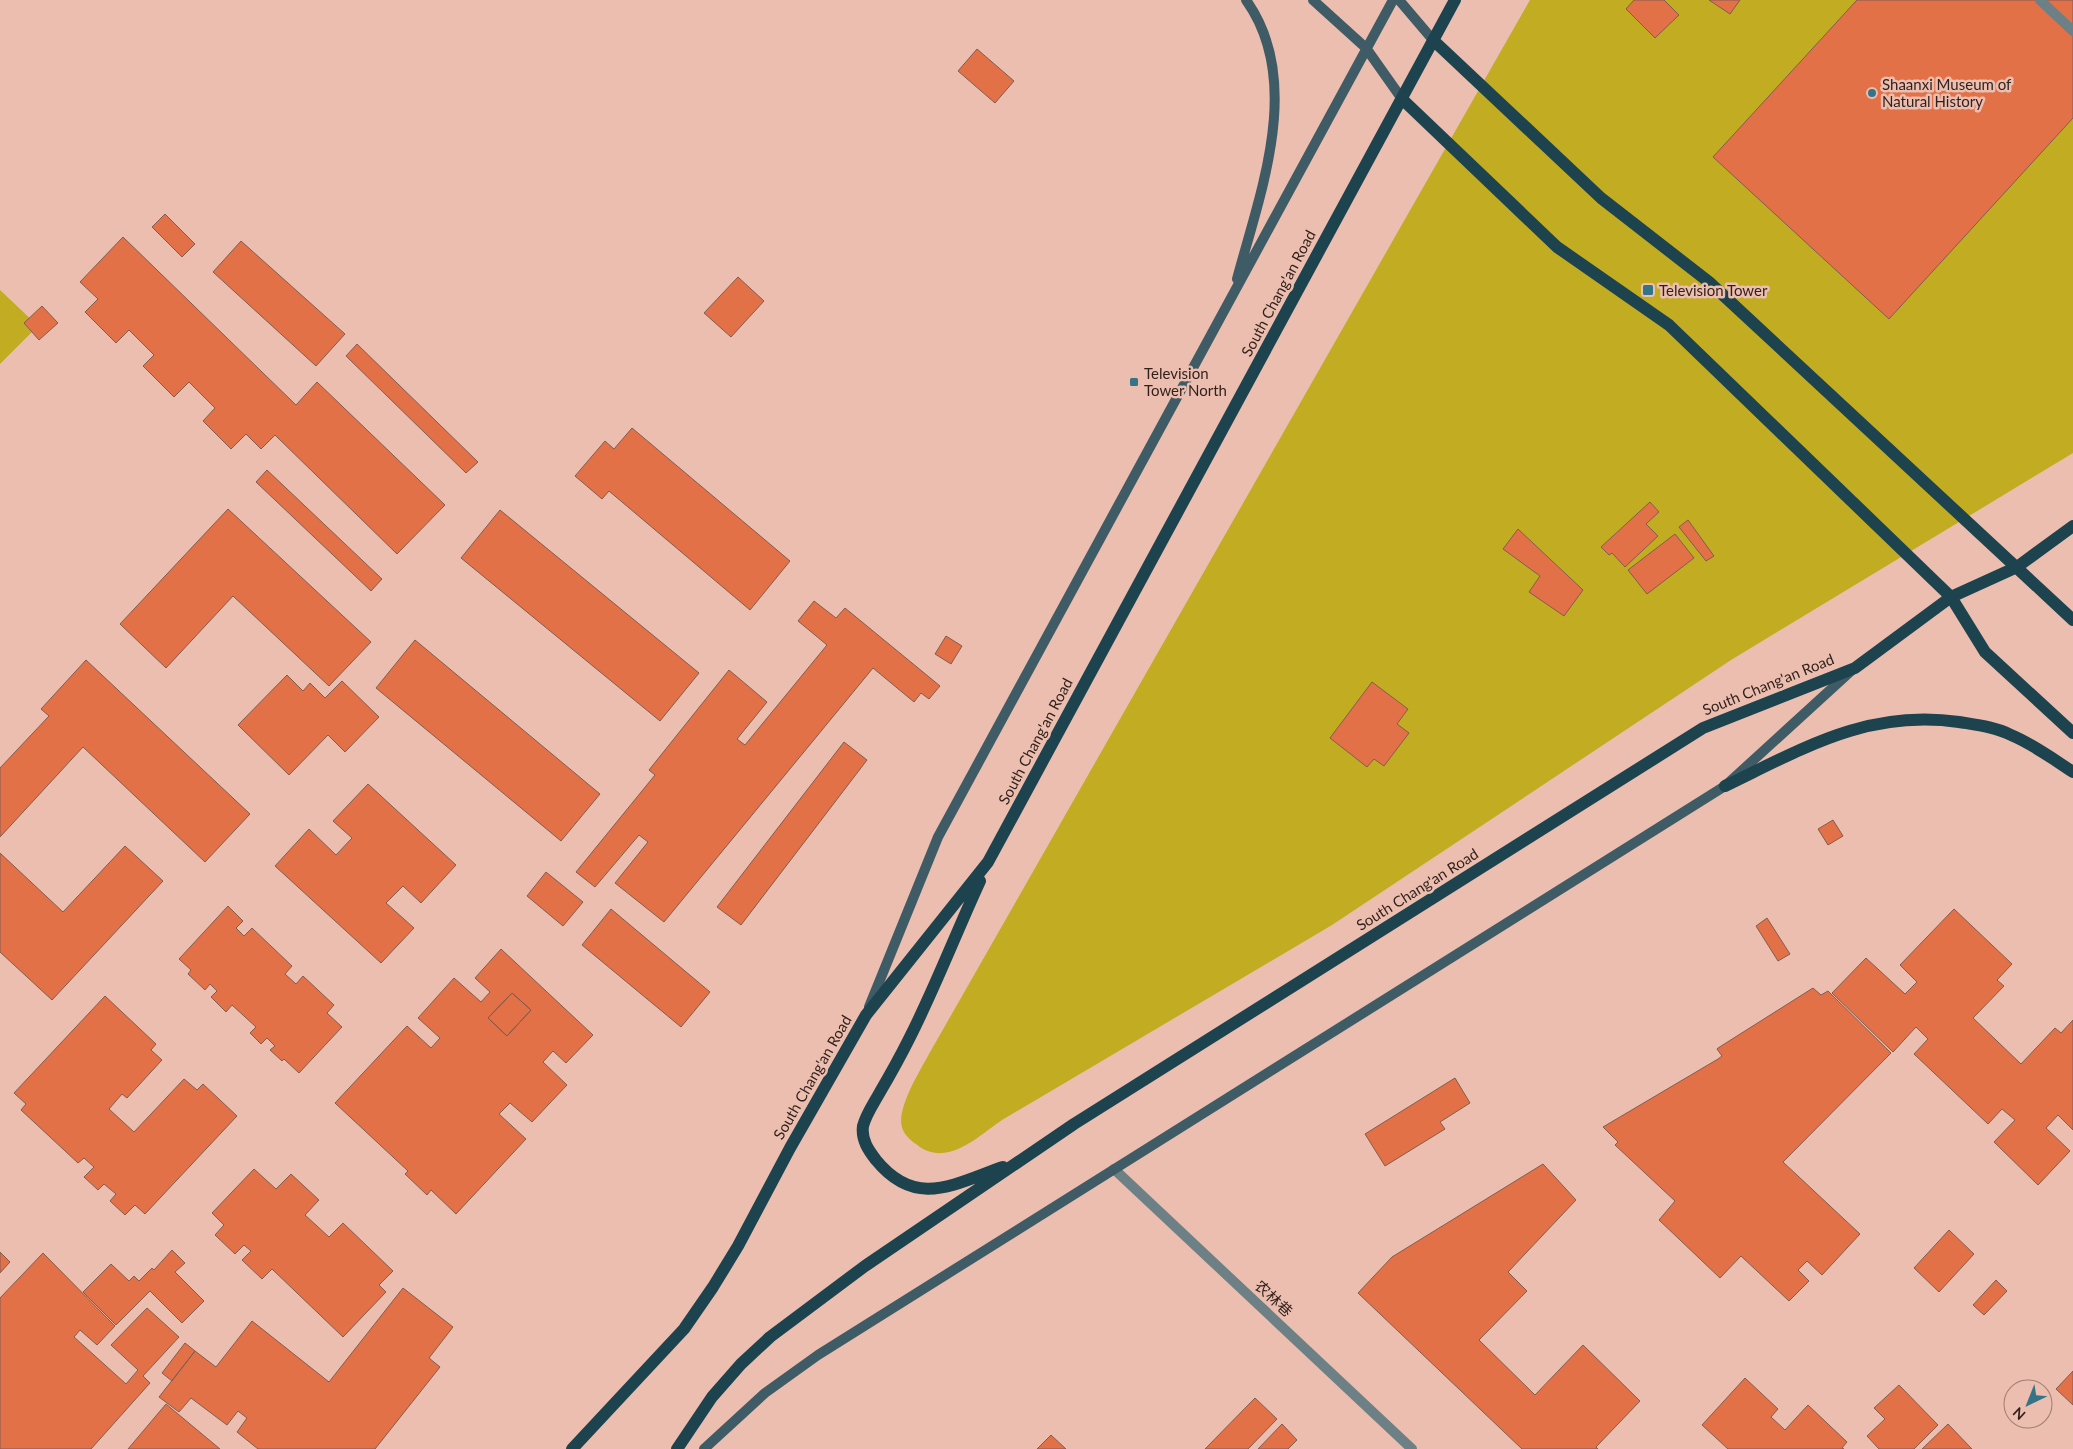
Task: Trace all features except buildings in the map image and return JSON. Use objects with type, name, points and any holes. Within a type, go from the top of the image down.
[{"type":"main road","points":[[1232,297],[1270,156],[1273,131],[1273,68],[1260,26],[1246,0]]},
{"type":"main road","points":[[1313,0],[1366,48],[1402,99],[1557,247],[1669,325],[1951,597],[1985,652],[2073,733]]},
{"type":"main road","points":[[864,1019],[938,838],[1393,0]]},
{"type":"main road","points":[[1399,0],[1433,40],[1601,198],[1709,282],[2073,620]]},
{"type":"main road","name":"South Chang'an Road","points":[[572,1449],[684,1329],[713,1287],[864,1019],[988,862],[1455,0]]},
{"type":"main road","name":"South Chang'an Road","points":[[677,1449],[712,1398],[740,1364],[770,1337],[864,1266],[1082,1119],[1703,728],[1855,668],[1951,597],[2017,566],[2070,530]]},
{"type":"main road","points":[[1725,786],[1855,668]]},
{"type":"main road","points":[[704,1449],[786,1376],[1725,786],[1830,736],[1878,724],[1934,719],[1986,726],[2010,734],[2033,745],[2073,772]]},
{"type":"main road","points":[[988,862],[909,1039],[868,1113],[863,1128],[864,1141],[881,1166],[899,1181],[914,1188],[933,1189],[949,1186],[1022,1160]]},
{"type":"street","points":[[2040,0],[2073,31]]},
{"type":"street","name":"农林巷","points":[[1114,1169],[1412,1449]]},
{"type":"shaded area","points":[[1530,0],[2073,0],[2073,453],[1731,660],[1332,925],[1002,1120],[963,1147],[940,1153],[923,1149],[907,1136],[901,1122],[905,1103],[914,1081]]},
{"type":"shaded area","points":[[0,290],[38,326],[0,364]]},
{"type":"place","name":"Shaanxi Museum of Natural History","points":[[1872,93]]},
{"type":"place","name":"Television Tower","points":[[1648,290]]},
{"type":"place","name":"Television Tower North","points":[[1134,382]]}]
